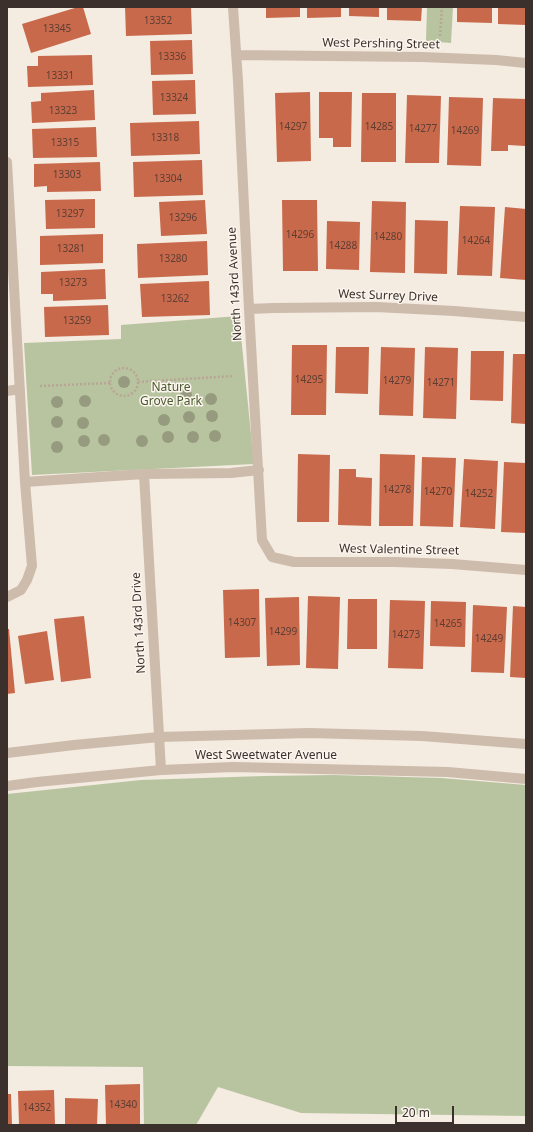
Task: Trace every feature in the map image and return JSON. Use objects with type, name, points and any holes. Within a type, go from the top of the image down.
[{"type":"street","name":"North 143rd Avenue","points":[[232,7],[236,55],[262,540],[272,557]]},
{"type":"street","name":"West Pershing Street","points":[[236,55],[422,57],[496,60],[526,63]]},
{"type":"street","points":[[7,162],[25,482],[32,566],[27,580],[21,590],[7,597]]},
{"type":"street","name":"West Surrey Drive","points":[[249,309],[376,308],[454,311],[526,317]]},
{"type":"street","points":[[7,391],[20,389]]},
{"type":"street","points":[[25,482],[144,474],[231,473],[259,470]]},
{"type":"street","name":"North 143rd Drive","points":[[144,474],[162,770]]},
{"type":"street","name":"West Valentine Street","points":[[272,557],[294,562],[395,562],[452,564],[526,570]]},
{"type":"street","name":"West Sweetwater Avenue","points":[[7,753],[159,737],[309,733],[422,736],[526,744]]},
{"type":"street","name":"West Sweetwater Avenue","points":[[7,786],[162,770],[234,767],[448,772],[526,779]]},
{"type":"path","points":[[440,36],[442,7]]},
{"type":"path","points":[[126,369],[134,373],[138,382],[136,390],[125,396],[121,396],[114,391],[110,383],[113,374],[117,371],[126,369]]},
{"type":"path","points":[[138,382],[232,376]]},
{"type":"path","points":[[40,386],[110,383]]},
{"type":"green space","points":[[427,7],[453,7],[451,43],[426,41]]},
{"type":"green space","name":"Nature Grove Park","points":[[239,316],[254,464],[32,475],[24,343],[121,339],[121,325]]},
{"type":"green space","points":[[333,775],[441,778],[526,785],[526,1116],[301,1113],[218,1087],[196,1125],[144,1125],[143,1067],[7,1066],[7,794],[141,780]]},
{"type":"building","points":[[78,7],[83,7],[91,34],[31,53],[22,24]]},
{"type":"building","points":[[125,7],[191,7],[192,34],[126,36]]},
{"type":"building","points":[[266,7],[300,7],[300,17],[266,18]]},
{"type":"building","points":[[307,7],[341,7],[341,17],[307,18]]},
{"type":"building","points":[[349,7],[379,7],[379,17],[349,16]]},
{"type":"building","points":[[387,7],[422,7],[421,21],[387,20]]},
{"type":"building","points":[[457,7],[492,7],[492,23],[457,22]]},
{"type":"building","points":[[498,7],[526,7],[526,25],[498,24]]},
{"type":"building","points":[[192,40],[193,74],[151,75],[150,41]]},
{"type":"building","points":[[92,55],[93,85],[28,87],[27,66],[38,66],[38,56]]},
{"type":"building","points":[[195,80],[196,114],[153,115],[152,81]]},
{"type":"building","points":[[94,90],[95,120],[32,123],[31,102],[41,101],[41,93]]},
{"type":"building","points":[[310,92],[311,161],[277,162],[275,93]]},
{"type":"building","points":[[319,92],[352,92],[351,147],[333,147],[333,138],[319,138]]},
{"type":"building","points":[[362,93],[396,93],[396,162],[361,162]]},
{"type":"building","points":[[407,95],[441,96],[439,163],[405,163]]},
{"type":"building","points":[[449,97],[483,98],[481,166],[447,165]]},
{"type":"building","points":[[493,98],[526,99],[525,146],[508,145],[508,151],[491,151]]},
{"type":"building","points":[[199,121],[200,154],[131,156],[130,123]]},
{"type":"building","points":[[96,127],[97,157],[33,158],[32,129]]},
{"type":"building","points":[[202,160],[203,195],[134,197],[133,162]]},
{"type":"building","points":[[100,162],[101,191],[47,192],[47,186],[34,187],[34,164]]},
{"type":"building","points":[[95,199],[95,228],[46,229],[45,200]]},
{"type":"building","points":[[205,200],[207,234],[161,236],[159,202]]},
{"type":"building","points":[[282,200],[317,200],[318,271],[283,271]]},
{"type":"building","points":[[372,201],[406,202],[405,273],[370,272]]},
{"type":"building","points":[[460,206],[495,207],[492,276],[457,275]]},
{"type":"building","points":[[505,207],[526,209],[526,280],[500,278]]},
{"type":"building","points":[[415,220],[448,221],[447,274],[414,273]]},
{"type":"building","points":[[327,221],[360,222],[359,270],[326,269]]},
{"type":"building","points":[[103,234],[103,263],[40,265],[40,236]]},
{"type":"building","points":[[207,241],[208,275],[138,278],[137,244]]},
{"type":"building","points":[[105,269],[106,299],[53,301],[53,294],[41,294],[41,272]]},
{"type":"building","points":[[209,281],[210,315],[142,317],[140,284]]},
{"type":"building","points":[[108,305],[109,335],[45,337],[44,307]]},
{"type":"building","points":[[292,345],[327,345],[326,415],[291,415]]},
{"type":"building","points":[[336,347],[369,347],[368,394],[335,393]]},
{"type":"building","points":[[381,347],[415,348],[413,416],[379,415]]},
{"type":"building","points":[[425,347],[458,348],[456,419],[423,418]]},
{"type":"building","points":[[471,351],[504,351],[503,401],[470,400]]},
{"type":"building","points":[[513,354],[526,354],[526,424],[511,423]]},
{"type":"building","points":[[298,454],[330,455],[329,522],[297,522]]},
{"type":"building","points":[[380,454],[415,455],[413,526],[379,526]]},
{"type":"building","points":[[422,457],[456,458],[453,527],[420,526]]},
{"type":"building","points":[[464,459],[498,461],[495,529],[460,527]]},
{"type":"building","points":[[504,462],[526,463],[526,533],[501,532]]},
{"type":"building","points":[[339,469],[356,469],[356,477],[372,478],[371,526],[338,525]]},
{"type":"building","points":[[259,589],[260,657],[225,658],[223,590]]},
{"type":"building","points":[[308,596],[340,597],[338,669],[306,668]]},
{"type":"building","points":[[299,597],[300,665],[267,666],[265,598]]},
{"type":"building","points":[[348,599],[377,599],[377,649],[347,649]]},
{"type":"building","points":[[390,600],[425,601],[423,669],[388,668]]},
{"type":"building","points":[[431,601],[466,602],[465,647],[430,646]]},
{"type":"building","points":[[473,605],[507,607],[504,673],[471,672]]},
{"type":"building","points":[[513,606],[526,607],[526,678],[510,677]]},
{"type":"building","points":[[84,616],[91,678],[61,682],[54,619]]},
{"type":"building","points":[[7,629],[9,629],[15,693],[7,694]]},
{"type":"building","points":[[47,631],[54,680],[25,684],[18,636]]},
{"type":"building","points":[[140,1084],[140,1125],[106,1125],[105,1085]]},
{"type":"building","points":[[54,1090],[55,1125],[19,1125],[18,1091]]},
{"type":"building","points":[[7,1094],[11,1094],[12,1125],[7,1125]]},
{"type":"building","points":[[65,1098],[98,1099],[97,1125],[65,1125]]}]
